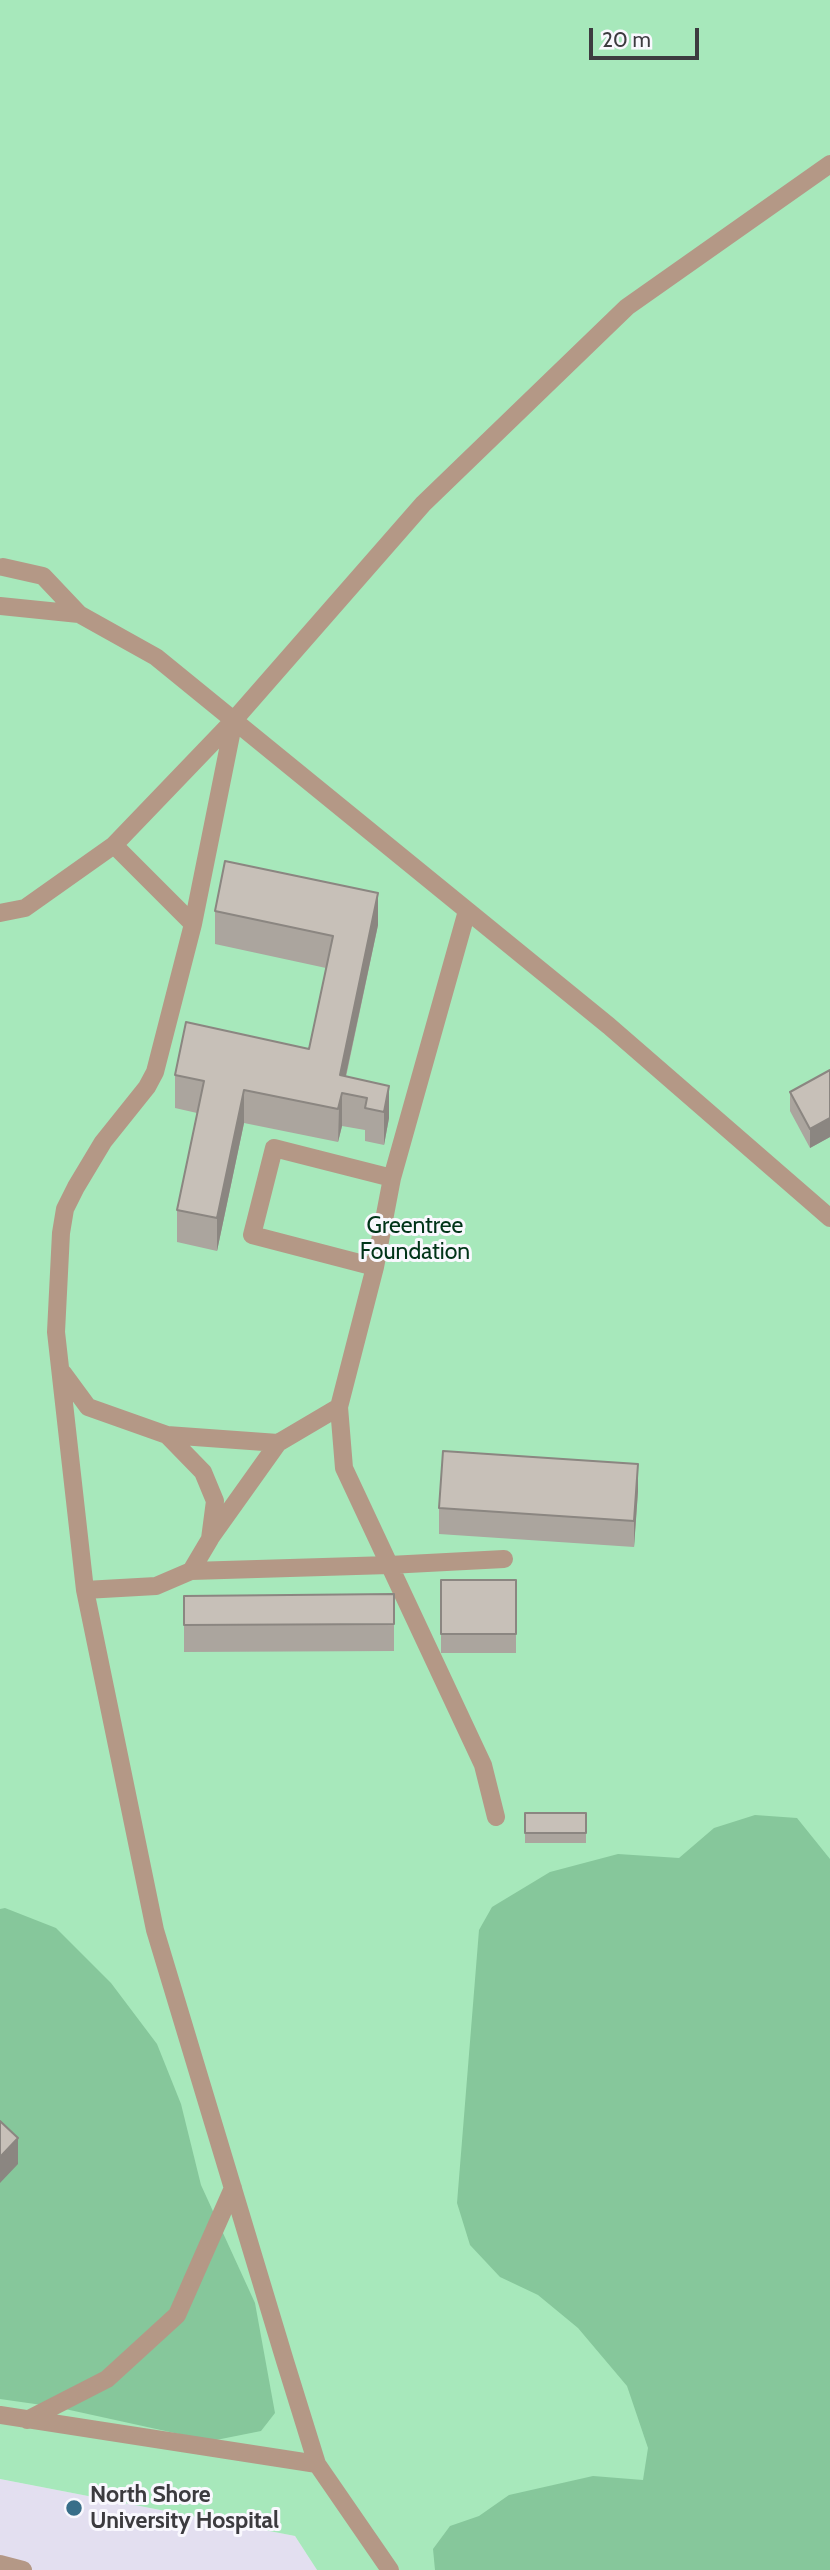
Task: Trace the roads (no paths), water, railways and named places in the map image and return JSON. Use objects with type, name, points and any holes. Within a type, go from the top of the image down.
[{"type":"lane","points":[[0,913],[25,908],[114,845],[234,720],[423,504],[627,307],[830,164]]},
{"type":"lane","points":[[3,567],[43,576],[79,614],[156,657],[609,1026],[830,1218]]},
{"type":"lane","points":[[0,606],[79,614]]},
{"type":"lane","points":[[234,720],[193,924],[155,1072],[147,1087],[103,1142],[65,1209],[61,1233],[56,1332],[85,1590],[155,1930],[317,2464],[390,2570]]},
{"type":"lane","points":[[114,845],[193,924]]},
{"type":"lane","points":[[467,911],[392,1178],[375,1267],[339,1406],[344,1468],[483,1765],[496,1817]]},
{"type":"lane","points":[[375,1267],[252,1235],[274,1148],[392,1178]]},
{"type":"lane","points":[[61,1370],[88,1406],[167,1435],[278,1443]]},
{"type":"lane","points":[[191,1571],[210,1539],[278,1443],[339,1406]]},
{"type":"lane","points":[[167,1435],[203,1472],[215,1501],[210,1539]]},
{"type":"lane","points":[[85,1590],[156,1587],[191,1571],[504,1559]]},
{"type":"lane","points":[[27,2420],[107,2379],[177,2315],[233,2188]]},
{"type":"lane","points":[[0,2415],[317,2464]]},
{"type":"lane","points":[[0,2564],[23,2570]]},
{"type":"place","name":"North Shore University Hospital","points":[[74,2508]]},
{"type":"park label","name":"Greentree Foundation","points":[[415,1239]]}]
